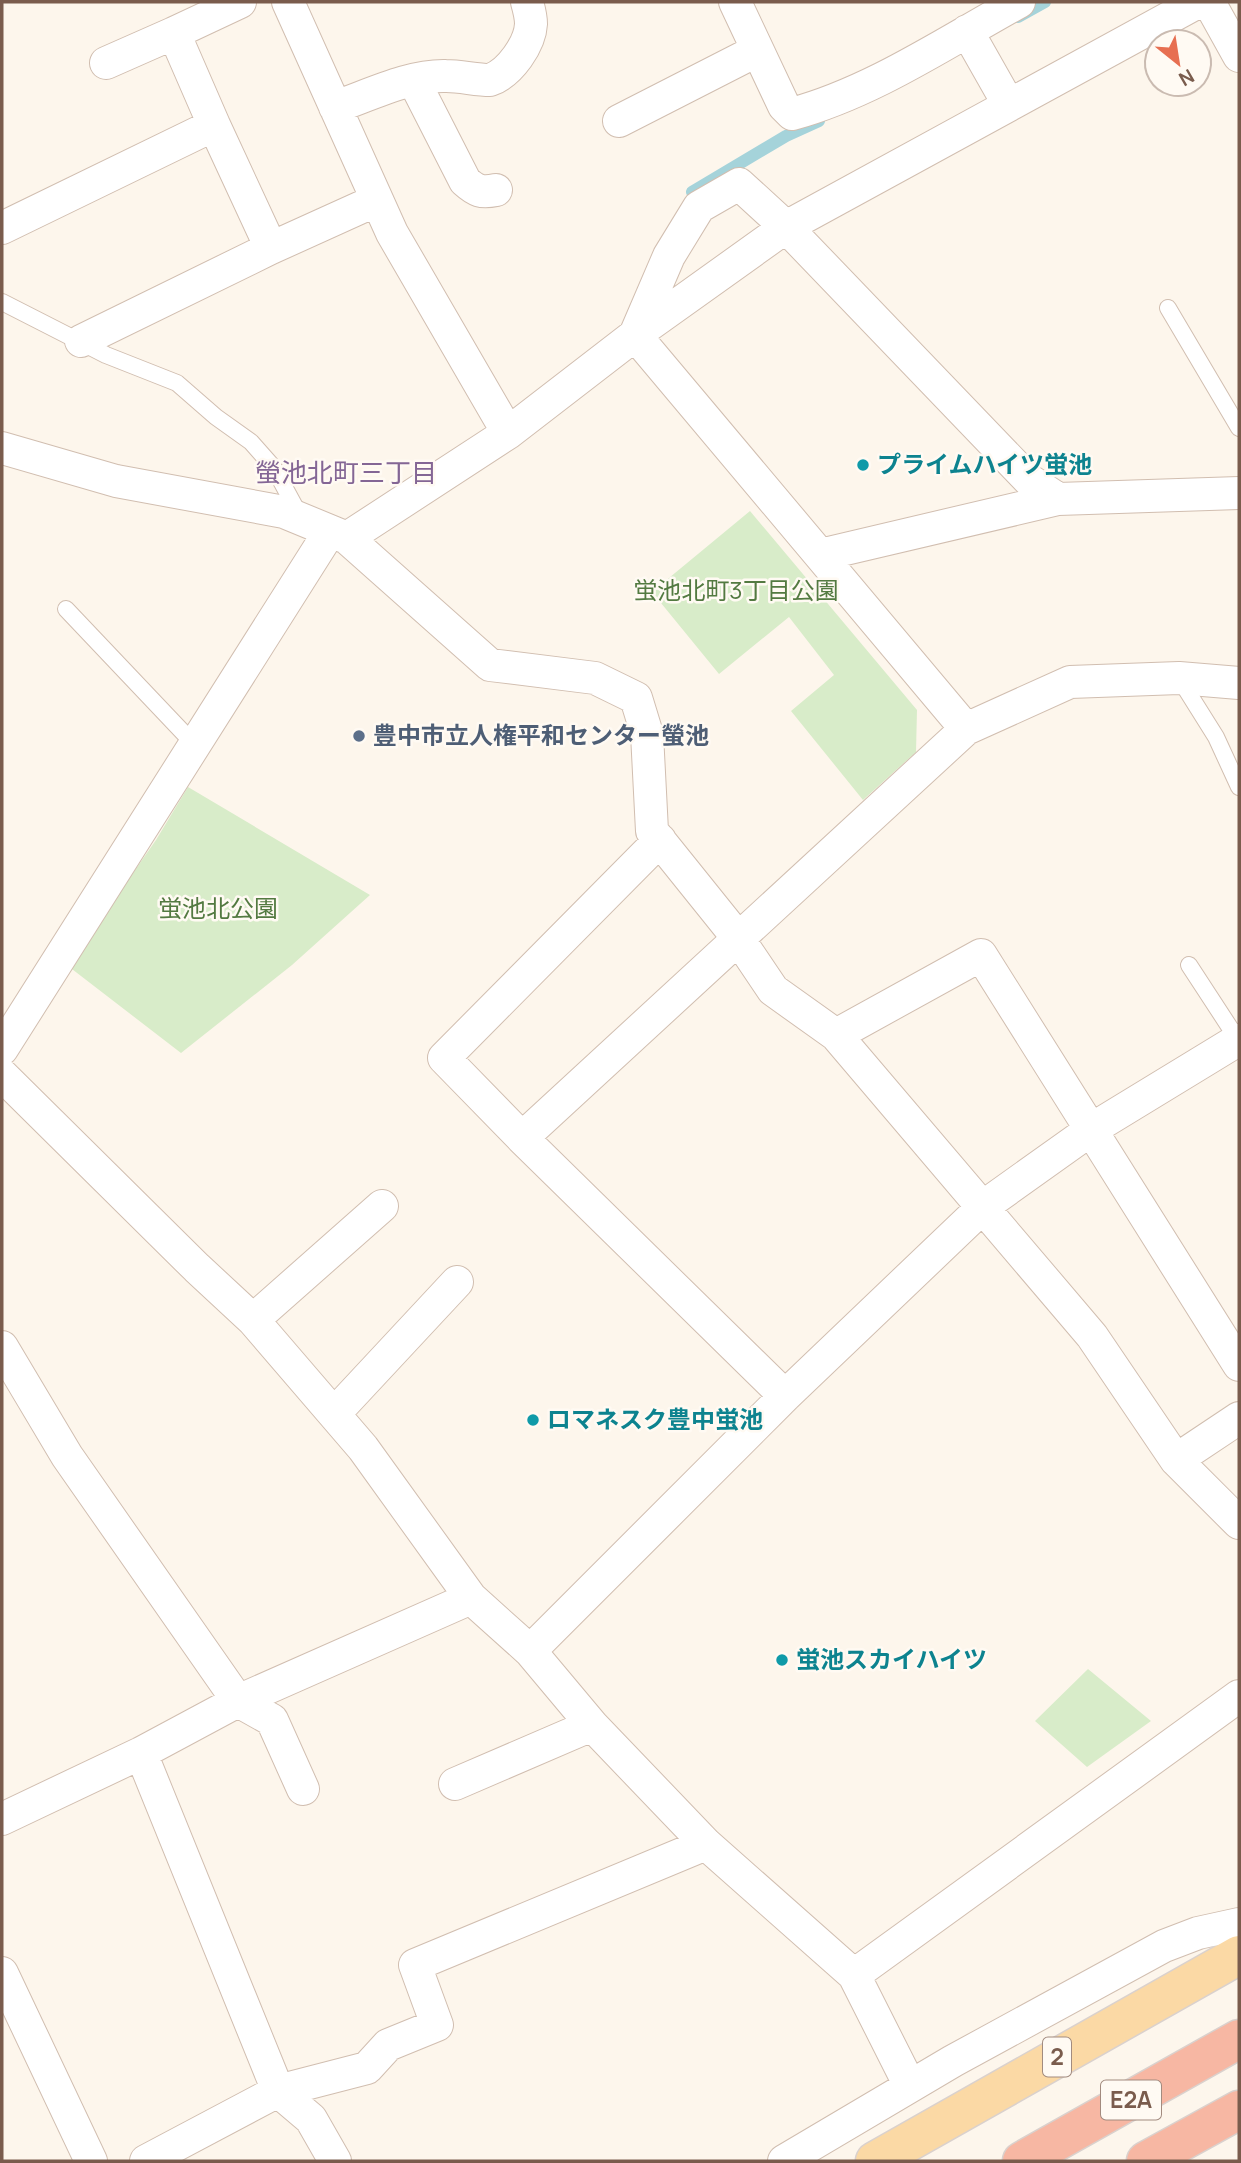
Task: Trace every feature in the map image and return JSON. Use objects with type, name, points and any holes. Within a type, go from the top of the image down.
[{"type":"highway","name":"E2A","points":[[1022,2161],[1239,2039]]},
{"type":"highway","name":"E2A","points":[[1146,2161],[1239,2110]]},
{"type":"main road","name":"2","points":[[875,2161],[1239,1955]]},
{"type":"street","points":[[106,63],[240,2]]},
{"type":"street","points":[[335,107],[414,80],[446,76],[490,80],[504,73],[530,32],[527,2]]},
{"type":"street","points":[[734,2],[784,106],[792,114],[839,97],[911,62],[1019,2]]},
{"type":"street","points":[[2,1049],[195,745],[339,534],[508,433],[635,335],[786,227],[1198,2]]},
{"type":"street","points":[[1209,2],[1239,56]]},
{"type":"street","points":[[298,5],[335,107],[392,233],[508,433]]},
{"type":"street","points":[[967,31],[1010,105]]},
{"type":"street","points":[[174,33],[271,248]]},
{"type":"street","points":[[619,121],[756,51]]},
{"type":"street","points":[[414,80],[465,181],[476,191],[483,193],[496,190]]},
{"type":"street","points":[[2,228],[214,125]]},
{"type":"street","points":[[635,335],[670,256],[699,208],[740,184],[786,227],[1029,480],[1058,499]]},
{"type":"street","points":[[81,341],[271,248],[377,200]]},
{"type":"street","points":[[635,335],[966,729]]},
{"type":"street","points":[[2,448],[116,481],[284,512],[339,534],[490,664],[595,678],[636,698],[647,734],[650,758],[652,831],[738,938],[773,990],[836,1035],[984,1206],[1092,1336],[1176,1460],[1239,1523]]},
{"type":"street","points":[[820,555],[1058,499],[1239,493]]},
{"type":"street","points":[[522,1138],[966,729],[1070,682],[1179,678],[1239,683]]},
{"type":"street","points":[[660,840],[444,1058],[785,1396]]},
{"type":"street","points":[[836,1035],[981,955],[1093,1129],[1239,1365]]},
{"type":"street","points":[[530,1651],[785,1396],[984,1206],[1093,1129],[1238,1041]]},
{"type":"street","points":[[2,1075],[253,1320],[363,1448],[471,1598],[530,1651],[592,1725],[706,1844],[854,1975],[910,2086]]},
{"type":"street","points":[[253,1320],[382,1206]]},
{"type":"street","points":[[334,1414],[457,1282]]},
{"type":"street","points":[[2,1347],[67,1456],[238,1701],[272,1720],[303,1789]]},
{"type":"street","points":[[1176,1460],[1239,1418]]},
{"type":"street","points":[[3,1815],[141,1753],[238,1701],[471,1598]]},
{"type":"street","points":[[854,1975],[1239,1696]]},
{"type":"street","points":[[455,1784],[592,1725]]},
{"type":"street","points":[[141,1753],[278,2091],[311,2119],[335,2161]]},
{"type":"street","points":[[146,2161],[278,2091],[367,2068],[388,2045],[437,2025],[415,1965],[706,1844]]},
{"type":"street","points":[[784,2161],[910,2086],[1164,1946],[1198,1933],[1239,1924]]},
{"type":"street","points":[[2,1973],[91,2161]]},
{"type":"lane","points":[[2,302],[106,355],[177,383],[216,417],[251,442],[274,468],[301,519]]},
{"type":"lane","points":[[1168,308],[1239,428]]},
{"type":"lane","points":[[66,609],[195,745]]},
{"type":"lane","points":[[1179,678],[1216,737],[1239,787]]},
{"type":"lane","points":[[1189,965],[1238,1041]]},
{"type":"green space","name":"蛍池北町3丁目公園","points":[[750,511],[917,710],[916,752],[863,800],[791,711],[834,675],[789,617],[719,674],[652,592]]},
{"type":"green space","name":"蛍池北公園","points":[[188,787],[370,895],[292,965],[181,1053],[68,966],[156,840]]},
{"type":"green space","points":[[1088,1669],[1151,1721],[1087,1767],[1035,1721]]},
{"type":"waterway","points":[[1018,17],[1045,2]]},
{"type":"waterway","points":[[692,192],[786,136],[819,121]]},
{"type":"place","name":"プライムハイツ蛍池","points":[[863,465]]},
{"type":"place","name":"豊中市立人権平和センター螢池","points":[[359,736]]},
{"type":"place","name":"ロマネスク豊中蛍池","points":[[533,1420]]},
{"type":"place","name":"蛍池スカイハイツ","points":[[782,1660]]},
{"type":"district","name":"螢池北町三丁目","points":[[346,473]]}]
